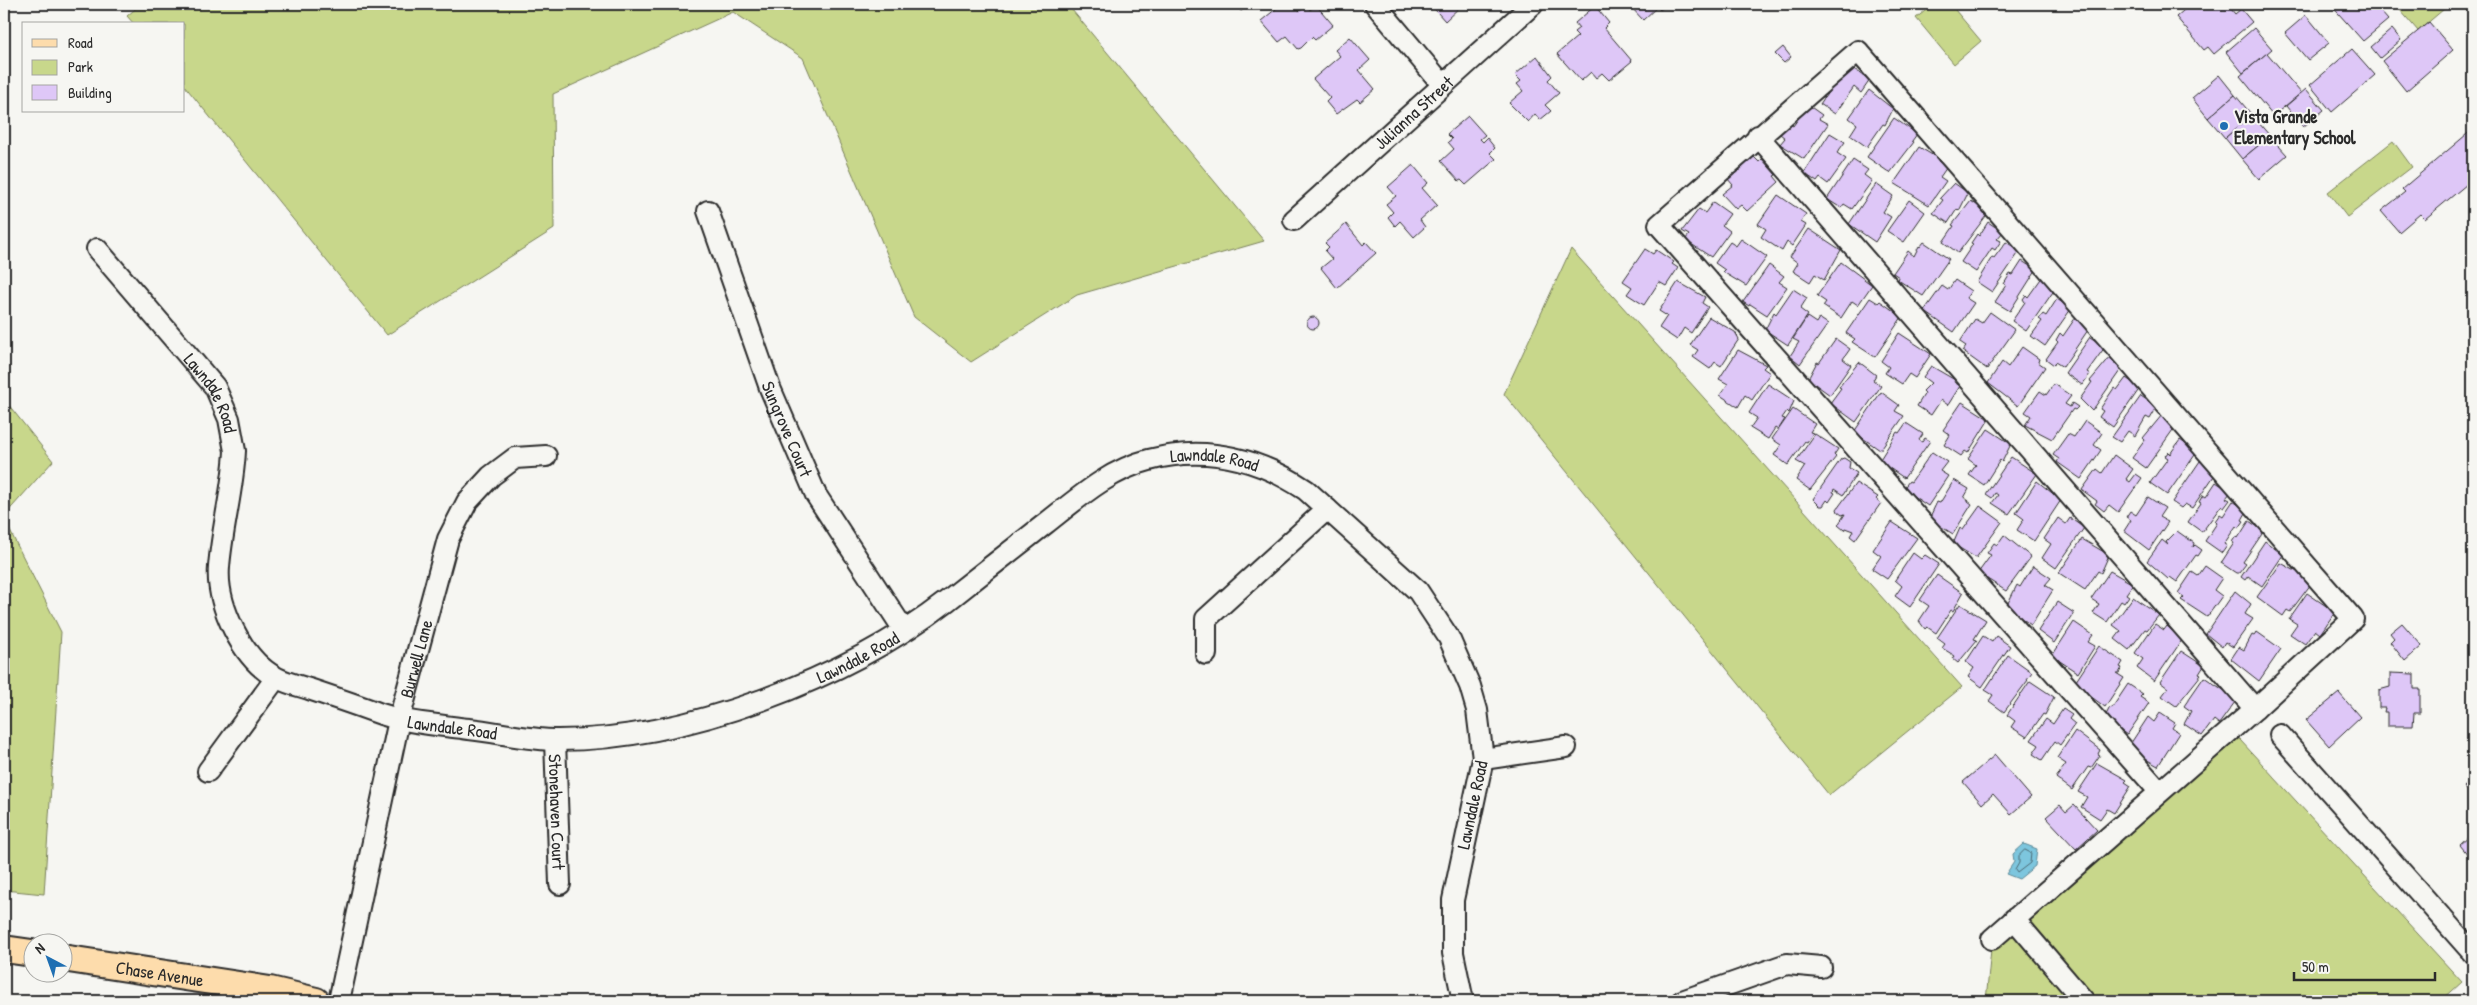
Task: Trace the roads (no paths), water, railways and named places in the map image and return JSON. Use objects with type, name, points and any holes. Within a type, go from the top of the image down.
[{"type":"main road","points":[[4,949],[22,952]]},
{"type":"main road","name":"Chase Avenue","points":[[72,959],[231,983],[316,1001]]},
{"type":"street","points":[[1375,4],[1442,84]]},
{"type":"street","name":"Julianna Street","points":[[1294,220],[1442,84],[1533,4]]},
{"type":"street","points":[[1992,939],[2255,709],[2353,619],[1858,51],[1758,136],[1659,225],[2159,791]]},
{"type":"street","points":[[1758,136],[2255,709]]},
{"type":"street","name":"Sungrove Court","points":[[708,211],[770,388],[816,495],[904,630]]},
{"type":"street","name":"Lawndale Road","points":[[97,249],[204,372],[224,403],[233,434],[235,451],[219,568],[220,586],[223,604],[237,636],[256,662],[276,678],[399,720],[555,740],[609,736],[655,729],[745,705],[787,690],[842,665],[904,630],[944,604],[1090,488],[1128,467],[1149,460],[1192,453],[1212,454],[1252,462],[1289,478],[1306,490],[1418,591],[1435,613],[1449,638],[1470,686],[1477,710],[1483,759],[1453,900],[1453,953],[1463,1001]]},
{"type":"street","name":"Burwell Lane","points":[[339,1001],[399,720],[448,539],[456,520],[480,486],[503,466],[515,458],[546,456]]},
{"type":"street","points":[[1206,654],[1206,619],[1327,509]]},
{"type":"street","points":[[208,771],[276,678]]},
{"type":"street","points":[[2280,735],[2473,953]]},
{"type":"street","name":"Stonehaven Court","points":[[555,740],[560,884]]},
{"type":"street","points":[[1483,759],[1566,747]]},
{"type":"street","points":[[2014,919],[2084,1001]]},
{"type":"street","points":[[1682,1001],[1787,964],[1821,967]]},
{"type":"water","points":[[2024,844],[2037,849],[2035,866],[2019,879],[2006,874],[2014,862],[2013,854]]},
{"type":"place","name":"Vista Grande Elementary School","points":[[2224,126]]}]
